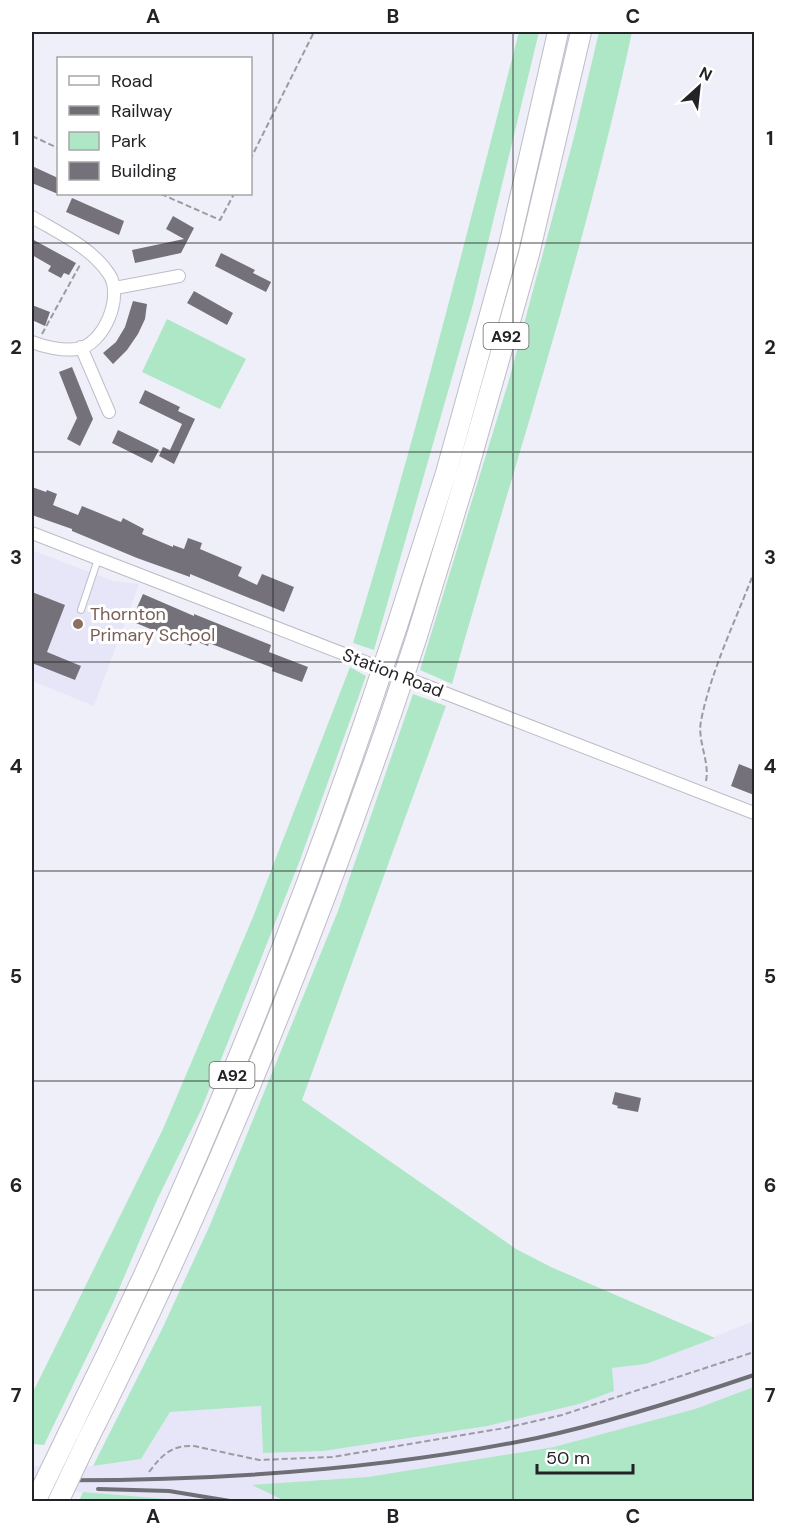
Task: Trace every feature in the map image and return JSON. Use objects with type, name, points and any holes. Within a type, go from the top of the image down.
[{"type":"highway","name":"A92","points":[[35,1502],[125,1320],[250,1032],[301,901],[398,627],[446,473],[509,246],[558,32]]},
{"type":"highway","name":"A92","points":[[57,1502],[174,1264],[278,1021],[352,826],[417,636],[466,476],[529,254],[581,32]]},
{"type":"street","points":[[32,217],[88,251],[110,275],[115,288],[112,310],[98,338],[78,349],[42,347],[34,343]]},
{"type":"street","points":[[115,288],[179,276]]},
{"type":"street","points":[[81,348],[109,412]]},
{"type":"street","name":"Station Road","points":[[32,533],[754,813]]},
{"type":"lane","points":[[81,610],[98,559]]},
{"type":"path","points":[[252,156],[314,32]]},
{"type":"path","points":[[32,136],[57,148]]},
{"type":"path","points":[[163,195],[220,220],[233,195]]},
{"type":"path","points":[[34,343],[88,251]]},
{"type":"path","points":[[703,793],[707,765],[700,733],[701,722],[754,572]]},
{"type":"path","points":[[148,1472],[167,1450],[184,1445],[259,1460],[285,1460],[332,1457],[505,1428],[586,1409],[754,1352]]},
{"type":"shaded area","name":"Thornton Primary School","points":[[32,550],[113,581],[139,584],[94,706],[32,681]]},
{"type":"shaded area","points":[[754,1321],[754,1501],[191,1502],[83,1492],[32,1493],[32,1466],[93,1466],[141,1459],[170,1412],[261,1406],[646,1364]]},
{"type":"green space","points":[[519,32],[539,32],[473,304],[374,650],[353,643],[419,415]]},
{"type":"green space","points":[[599,32],[632,32],[593,196],[452,684],[420,670],[509,380],[574,137]]},
{"type":"green space","points":[[167,319],[246,359],[220,409],[142,372]]},
{"type":"green space","points":[[350,667],[366,676],[300,860],[201,1110],[157,1200],[113,1303],[44,1445],[32,1444],[32,1394],[163,1129],[253,917]]},
{"type":"green space","points":[[413,694],[446,706],[302,1100],[516,1249],[551,1267],[715,1338],[646,1364],[612,1368],[614,1391],[579,1404],[487,1426],[323,1451],[263,1453],[261,1406],[170,1412],[141,1459],[93,1466],[163,1327],[210,1225],[338,911]]},
{"type":"green space","points":[[754,1387],[754,1501],[287,1502],[252,1485],[368,1477],[554,1447],[695,1409]]},
{"type":"green space","points":[[83,1492],[191,1501],[79,1501]]},
{"type":"building","points":[[32,166],[57,178],[57,194],[32,183]]},
{"type":"building","points":[[72,198],[124,221],[119,235],[66,212]]},
{"type":"building","points":[[173,216],[194,228],[181,253],[135,263],[132,250],[184,239],[166,229]]},
{"type":"building","points":[[32,239],[76,263],[69,275],[64,273],[61,278],[48,271],[51,266],[32,255]]},
{"type":"building","points":[[221,253],[255,270],[253,273],[271,282],[266,292],[215,266]]},
{"type":"building","points":[[194,291],[233,313],[227,325],[187,303]]},
{"type":"building","points":[[133,301],[147,304],[145,319],[127,350],[113,364],[103,353],[116,342],[125,327]]},
{"type":"building","points":[[32,305],[50,312],[45,326],[32,320]]},
{"type":"building","points":[[72,367],[93,419],[80,446],[67,439],[77,418],[59,372]]},
{"type":"building","points":[[145,390],[180,407],[178,411],[195,419],[174,464],[159,456],[163,447],[170,450],[182,424],[139,403]]},
{"type":"building","points":[[118,430],[159,450],[152,463],[112,443]]},
{"type":"building","points":[[32,487],[57,494],[53,505],[78,515],[82,506],[121,522],[123,518],[144,529],[142,534],[173,547],[173,545],[184,549],[188,538],[202,543],[200,549],[242,567],[238,576],[257,585],[262,574],[294,587],[284,612],[190,574],[190,577],[137,558],[72,531],[72,529],[32,515]]},
{"type":"building","points":[[32,592],[65,605],[47,652],[81,666],[75,680],[32,663]]},
{"type":"building","points":[[143,594],[271,645],[269,652],[308,667],[302,682],[209,643],[208,646],[193,640],[191,646],[136,623],[140,612],[136,610]]},
{"type":"building","points":[[739,764],[754,770],[754,795],[731,786]]},
{"type":"building","points":[[615,1092],[641,1098],[638,1112],[617,1108],[618,1106],[612,1104]]},
{"type":"railway","points":[[32,1480],[222,1477],[349,1467],[475,1450],[592,1425],[647,1410],[754,1375]]},
{"type":"railway","points":[[98,1489],[169,1491],[236,1502]]},
{"type":"place","name":"Thornton Primary School","points":[[78,624]]}]
